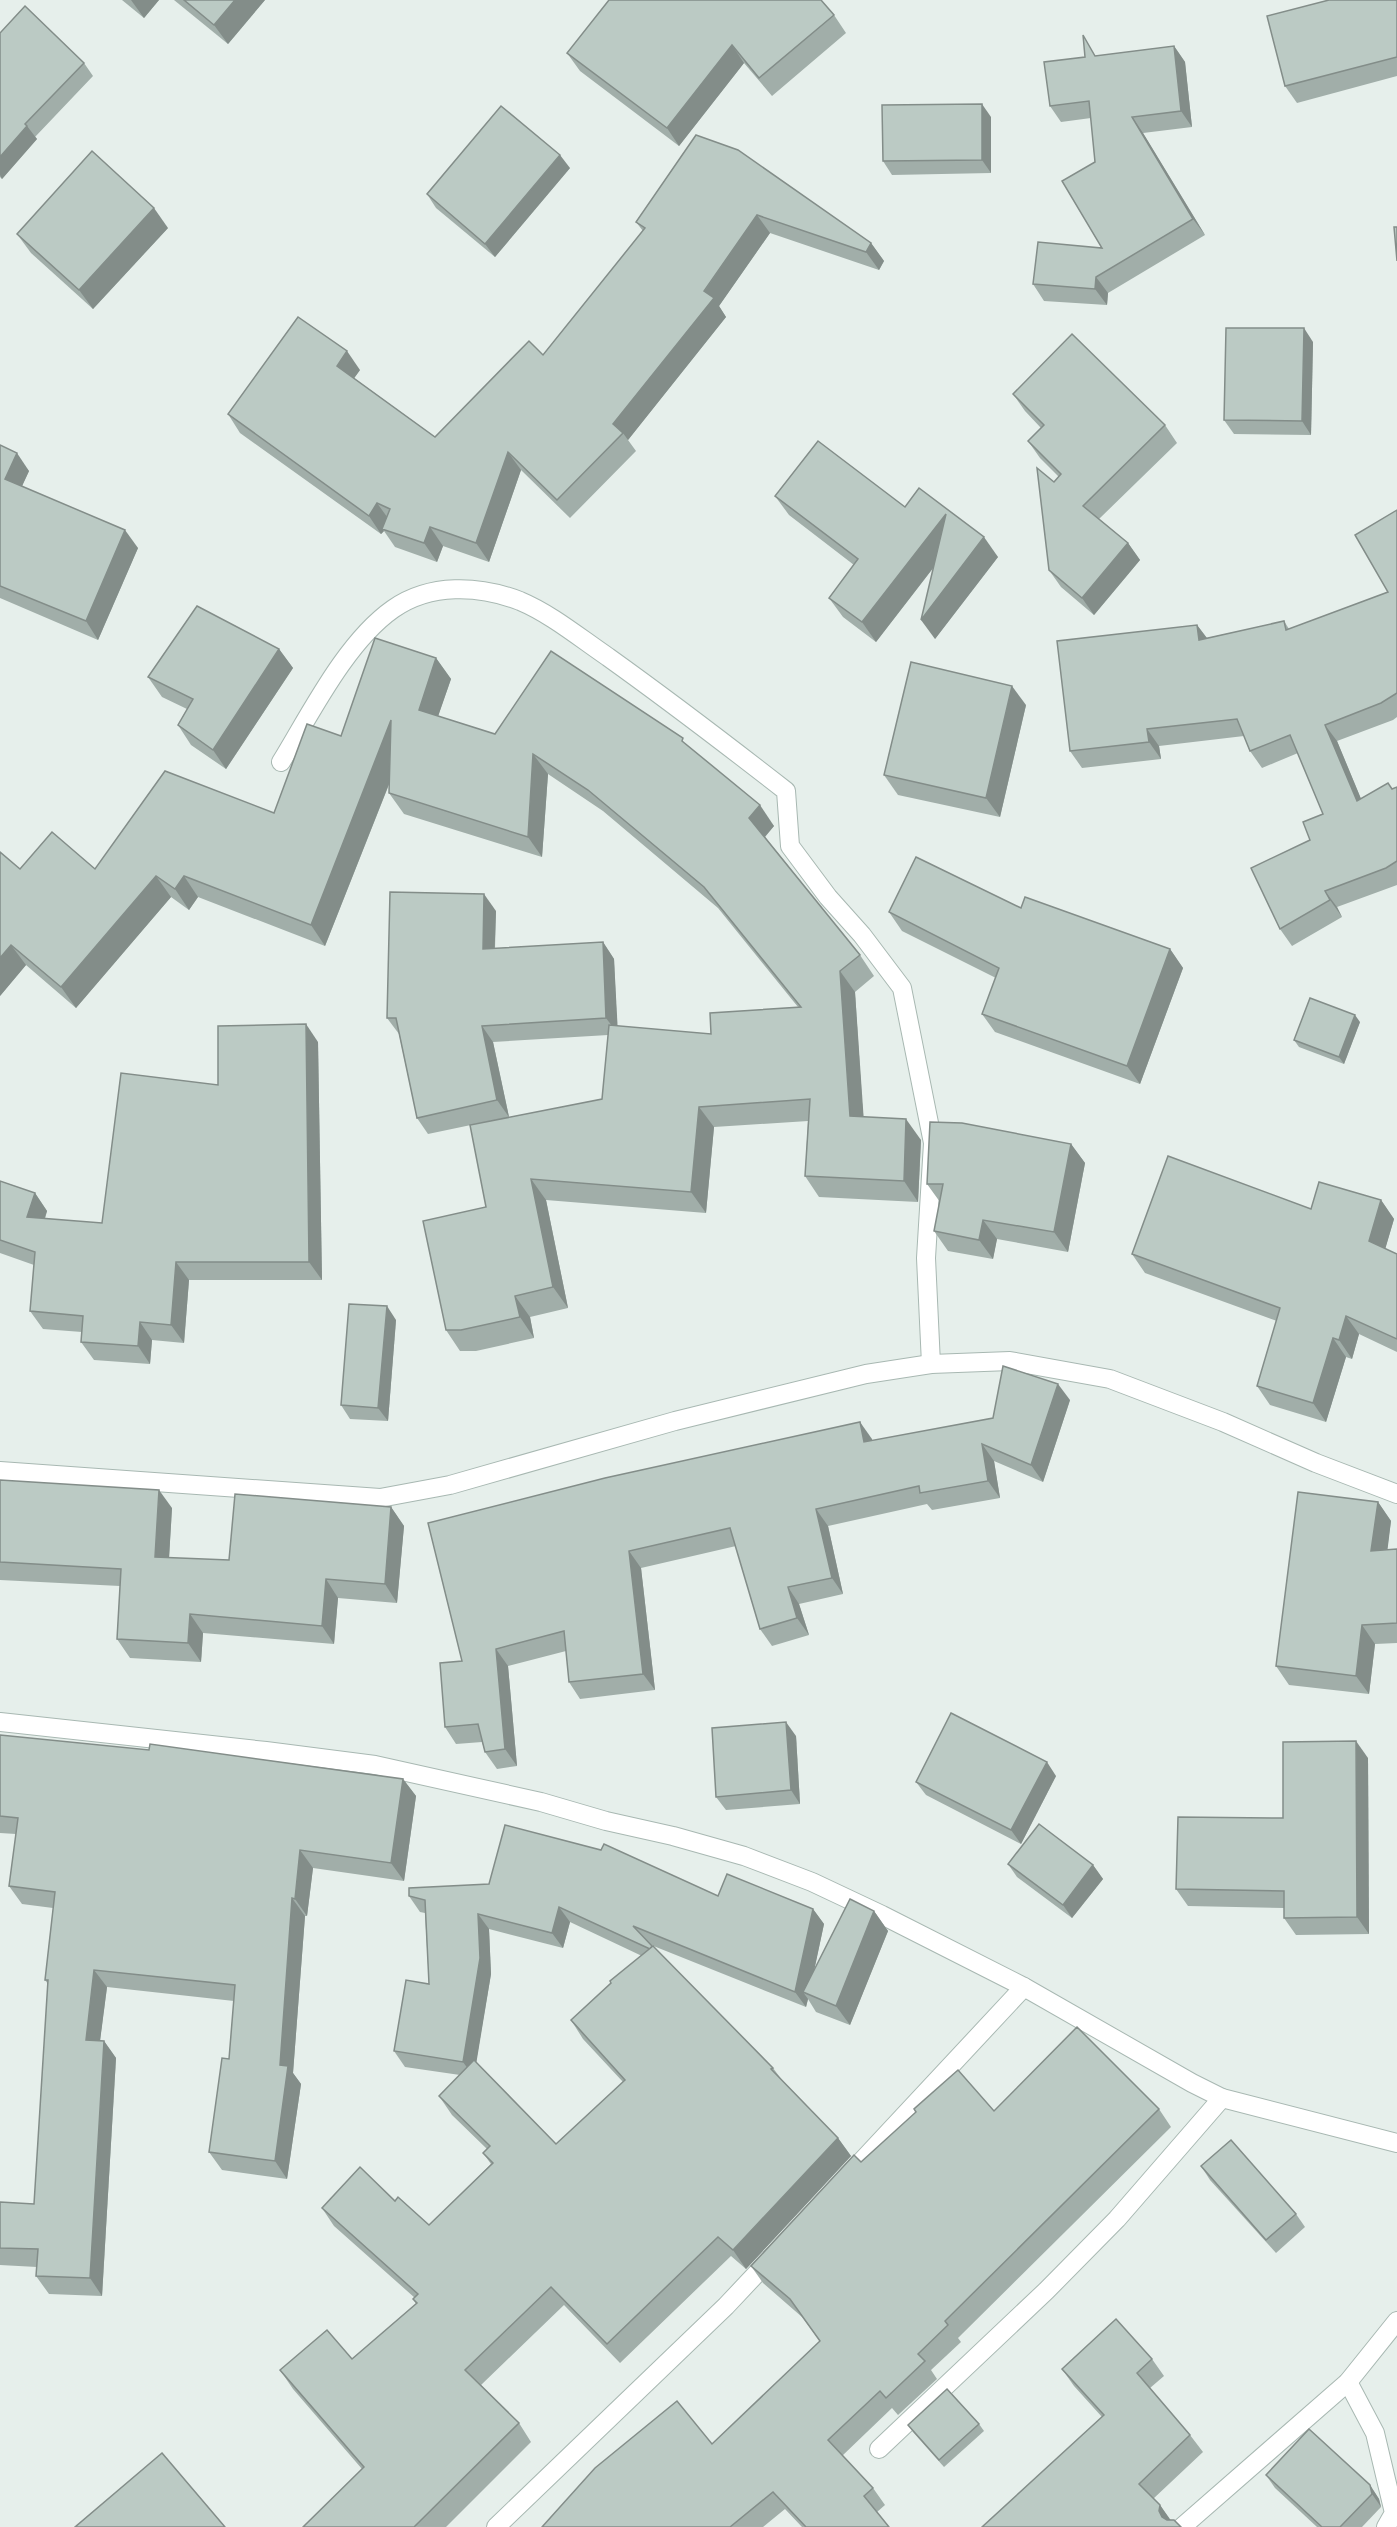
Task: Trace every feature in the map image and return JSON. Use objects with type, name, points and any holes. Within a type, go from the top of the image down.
[{"type":"street","points":[[282,762],[357,642],[393,609],[423,594],[452,588],[485,592],[519,601],[560,623],[656,691],[786,791],[790,846],[902,988],[933,1143],[926,1258],[931,1364]]},
{"type":"street","points":[[0,1471],[380,1498],[450,1485],[675,1421],[867,1374],[931,1364],[1010,1361],[1110,1379],[1223,1422],[1316,1463],[1397,1494]]},
{"type":"street","points":[[0,1722],[375,1765],[541,1802],[744,1856],[812,1882],[872,1910],[1024,1987],[1222,2098],[1397,2143]]},
{"type":"street","points":[[831,2194],[1024,1987]]},
{"type":"street","points":[[879,2449],[1046,2291],[1117,2219],[1222,2098]]},
{"type":"street","points":[[496,2527],[726,2306],[783,2246]]},
{"type":"street","points":[[1182,2527],[1348,2382],[1397,2321]]},
{"type":"street","points":[[1348,2382],[1375,2433],[1394,2513],[1386,2527]]},
{"type":"building","points":[[184,0],[235,0],[214,25]]},
{"type":"building","points":[[609,0],[821,0],[834,15],[759,78],[732,45],[667,128],[567,53]]},
{"type":"building","points":[[1329,0],[1397,0],[1397,57],[1285,86],[1267,16]]},
{"type":"building","points":[[25,6],[84,63],[25,124],[27,126],[0,157],[0,33]]},
{"type":"building","points":[[1083,35],[1095,56],[1174,46],[1181,111],[1132,117],[1193,219],[1096,277],[1095,289],[1033,284],[1038,242],[1102,248],[1062,181],[1095,162],[1089,101],[1050,106],[1044,62],[1085,57]]},
{"type":"building","points":[[982,104],[982,160],[883,161],[882,105]]},
{"type":"building","points":[[501,106],[560,155],[485,244],[427,194]]},
{"type":"building","points":[[696,135],[738,150],[871,243],[866,252],[757,215],[704,291],[714,298],[613,424],[623,433],[557,500],[508,452],[476,543],[430,527],[424,543],[382,529],[390,509],[377,503],[369,516],[228,414],[298,317],[347,351],[337,366],[435,437],[529,341],[543,355],[645,228],[636,222]]},
{"type":"building","points":[[92,151],[154,208],[79,290],[17,234]]},
{"type":"building","points":[[1394,227],[1397,227],[1397,261]]},
{"type":"building","points":[[1226,328],[1304,328],[1302,421],[1224,420]]},
{"type":"building","points":[[1072,334],[1165,425],[1083,506],[1128,543],[1082,598],[1049,570],[1037,468],[1054,482],[1061,474],[1028,441],[1044,425],[1013,394]]},
{"type":"building","points":[[818,441],[905,507],[919,488],[984,537],[921,620],[946,514],[862,622],[829,598],[858,559],[775,496]]},
{"type":"building","points":[[0,445],[17,453],[5,479],[125,530],[86,621],[0,586]]},
{"type":"building","points":[[1397,510],[1397,693],[1381,703],[1325,725],[1357,801],[1388,783],[1392,789],[1397,787],[1397,861],[1386,868],[1325,891],[1330,900],[1280,929],[1251,868],[1310,840],[1303,822],[1323,814],[1290,735],[1250,751],[1237,719],[1147,729],[1149,742],[1070,751],[1057,641],[1197,625],[1199,640],[1284,621],[1286,630],[1388,592],[1355,535]]},
{"type":"building","points":[[197,606],[279,649],[213,750],[178,725],[193,699],[148,677]]},
{"type":"building","points":[[375,638],[436,658],[419,710],[495,734],[551,651],[683,738],[682,741],[760,805],[749,818],[860,955],[840,971],[850,1116],[906,1119],[904,1181],[805,1176],[810,1099],[699,1107],[691,1192],[531,1179],[553,1287],[515,1296],[520,1317],[461,1330],[446,1330],[423,1221],[486,1207],[470,1125],[602,1099],[609,1025],[711,1034],[710,1013],[801,1007],[704,887],[588,790],[533,754],[528,837],[389,793],[391,720],[311,925],[184,876],[175,889],[156,876],[61,987],[11,945],[0,958],[0,852],[20,869],[52,832],[95,869],[165,771],[274,813],[307,724],[341,736]]},
{"type":"building","points":[[911,662],[1012,686],[986,798],[884,775]]},
{"type":"building","points":[[916,857],[1021,908],[1025,897],[1170,949],[1127,1066],[982,1014],[999,968],[889,912]]},
{"type":"building","points":[[390,892],[484,894],[483,949],[603,942],[606,1018],[482,1026],[497,1100],[417,1118],[396,1018],[387,1018]]},
{"type":"building","points":[[1310,998],[1355,1015],[1339,1057],[1294,1040]]},
{"type":"building","points":[[306,1024],[309,1262],[176,1262],[171,1325],[140,1322],[138,1346],[81,1342],[83,1316],[30,1311],[35,1252],[0,1240],[0,1181],[35,1193],[27,1217],[102,1223],[121,1073],[218,1085],[218,1026]]},
{"type":"building","points":[[930,1122],[962,1123],[1071,1144],[1054,1232],[983,1220],[979,1240],[934,1231],[943,1184],[927,1184]]},
{"type":"building","points":[[1168,1156],[1311,1209],[1319,1182],[1381,1200],[1369,1241],[1397,1254],[1397,1339],[1346,1316],[1339,1340],[1333,1338],[1313,1403],[1257,1386],[1280,1308],[1132,1254]]},
{"type":"building","points":[[349,1304],[387,1306],[378,1408],[341,1405]]},
{"type":"building","points":[[1003,1366],[1058,1384],[1031,1465],[982,1444],[988,1481],[920,1493],[919,1486],[816,1509],[832,1578],[788,1587],[797,1618],[760,1629],[730,1528],[629,1551],[643,1674],[569,1682],[564,1631],[496,1649],[505,1749],[485,1752],[478,1724],[445,1727],[440,1663],[462,1661],[428,1523],[605,1478],[860,1422],[864,1442],[993,1418]]},
{"type":"building","points":[[0,1480],[159,1490],[155,1557],[229,1560],[235,1494],[391,1507],[385,1584],[326,1579],[322,1626],[190,1614],[188,1643],[117,1639],[121,1569],[0,1562]]},
{"type":"building","points":[[1298,1492],[1378,1502],[1371,1551],[1397,1549],[1397,1623],[1362,1625],[1356,1676],[1276,1666]]},
{"type":"building","points":[[951,1713],[1047,1762],[1011,1830],[916,1782]]},
{"type":"building","points":[[786,1722],[791,1790],[716,1797],[712,1728]]},
{"type":"building","points":[[0,1735],[149,1750],[150,1744],[403,1779],[391,1863],[300,1850],[295,1899],[292,1898],[280,2065],[288,2066],[275,2161],[209,2152],[222,2058],[229,2059],[235,1985],[94,1970],[86,2040],[104,2041],[90,2278],[36,2276],[38,2249],[0,2248],[0,2202],[34,2204],[48,1980],[45,1980],[55,1892],[9,1886],[18,1818],[0,1816]]},
{"type":"building","points":[[1356,1741],[1357,1917],[1284,1918],[1284,1891],[1176,1889],[1178,1817],[1283,1818],[1283,1742]]},
{"type":"building","points":[[1039,1824],[1093,1865],[1063,1905],[1008,1864]]},
{"type":"building","points":[[505,1825],[601,1850],[604,1844],[718,1896],[727,1874],[813,1909],[795,1992],[633,1926],[652,1946],[650,1949],[559,1907],[552,1933],[478,1914],[480,1958],[463,2062],[394,2051],[406,1980],[429,1984],[425,1900],[409,1896],[409,1888],[489,1884]]},
{"type":"building","points":[[850,1899],[874,1911],[836,2006],[803,1992]]},
{"type":"building","points":[[653,1946],[838,2138],[733,2250],[718,2237],[607,2344],[551,2287],[465,2370],[519,2423],[414,2527],[303,2527],[364,2467],[280,2370],[327,2330],[352,2359],[417,2303],[413,2299],[418,2294],[322,2208],[360,2167],[395,2201],[398,2197],[429,2225],[493,2163],[483,2153],[490,2146],[439,2096],[474,2060],[556,2144],[625,2080],[571,2020],[611,1983],[610,1981]]},
{"type":"building","points":[[1077,2027],[1159,2109],[945,2321],[948,2325],[918,2354],[925,2361],[886,2398],[880,2391],[828,2440],[873,2488],[864,2496],[889,2527],[806,2527],[773,2492],[730,2527],[542,2527],[595,2468],[677,2401],[712,2444],[820,2341],[790,2299],[751,2266],[854,2155],[861,2162],[916,2112],[914,2109],[958,2070],[994,2111]]},
{"type":"building","points":[[1231,2140],[1296,2214],[1266,2240],[1201,2166]]},
{"type":"building","points":[[1116,2319],[1152,2359],[1137,2373],[1190,2435],[1139,2484],[1160,2505],[1159,2511],[1162,2517],[1174,2520],[1181,2527],[982,2527],[1104,2415],[1062,2369]]},
{"type":"building","points":[[947,2389],[979,2424],[939,2460],[908,2425]]},
{"type":"building","points":[[1309,2429],[1370,2485],[1372,2494],[1340,2527],[1322,2527],[1266,2475]]},
{"type":"building","points":[[162,2453],[225,2527],[75,2527]]}]
